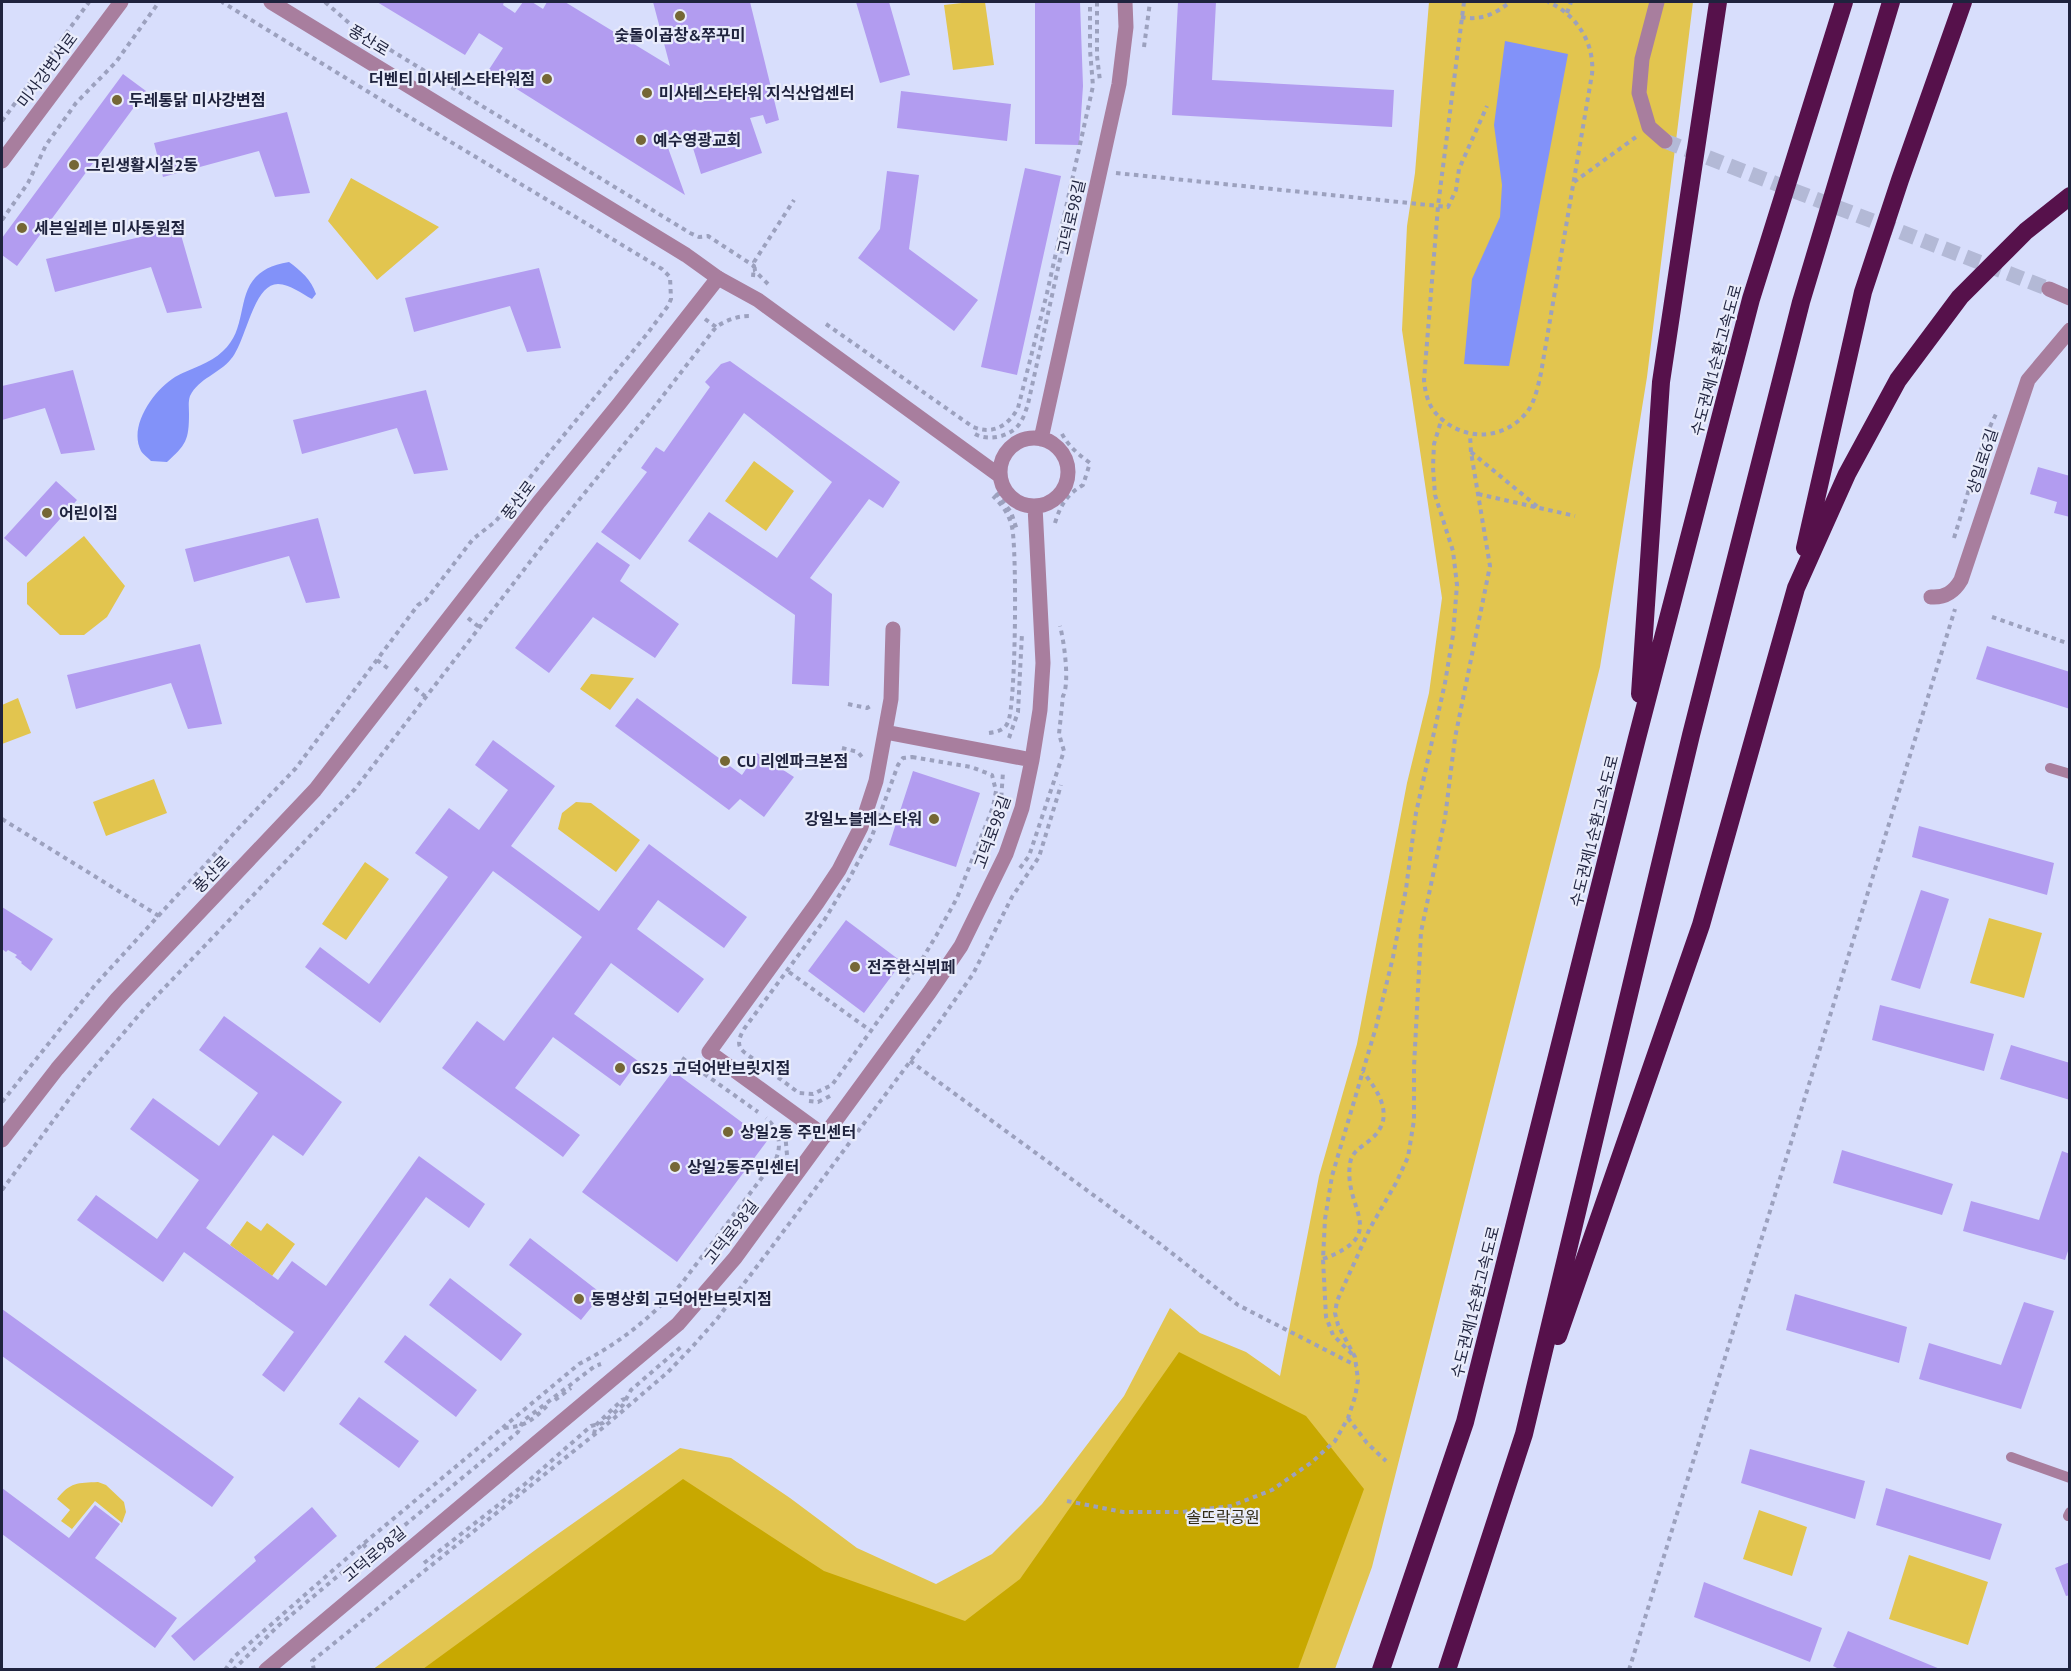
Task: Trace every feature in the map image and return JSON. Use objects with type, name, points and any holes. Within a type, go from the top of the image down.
[{"type":"highway","points":[[1637,738],[1661,382],[1718,2]]},
{"type":"highway","name":"수도권제1순환고속도로","points":[[1381,1670],[1465,1422],[1637,738],[1751,299],[1844,2]]},
{"type":"highway","points":[[1524,1434],[1691,735],[1798,313],[1891,2]]},
{"type":"highway","points":[[1447,1670],[1524,1434],[1701,925],[1796,588],[1863,292],[1962,4]]},
{"type":"highway","points":[[1796,588],[1847,474],[1898,380],[1960,297],[2026,231],[2070,196]]},
{"type":"street","name":"미사강변서로","points":[[2,160],[121,2]]},
{"type":"street","name":"풍산로","points":[[2,1140],[57,1069],[117,999],[315,790],[539,502],[718,278],[686,255],[270,2]]},
{"type":"street","name":"고덕로98길","points":[[1041,439],[1119,84],[1126,27],[1125,2]]},
{"type":"street","points":[[1657,2],[1642,59],[1639,93],[1649,127],[1665,141]]},
{"type":"street","points":[[718,278],[758,300],[1000,476]]},
{"type":"street","points":[[2049,290],[2070,298]]},
{"type":"street","name":"상일로6길","points":[[1949,594],[1956,588],[1963,576],[2028,380],[2070,330]]},
{"type":"street","points":[[1030,438],[1041,439],[1059,449],[1068,468],[1067,478],[1058,496],[1049,503],[1035,506],[1017,502],[1003,486],[1000,465],[1004,455],[1020,441],[1030,438]]},
{"type":"street","name":"고덕로98길","points":[[266,1670],[678,1324],[735,1258],[961,946],[1009,846],[1022,808],[1032,760],[1040,710],[1043,663],[1035,506]]},
{"type":"street","points":[[1931,597],[1938,598],[1949,594]]},
{"type":"street","points":[[825,1136],[709,1052],[817,903],[861,827],[876,781],[891,699],[893,629]]},
{"type":"street","points":[[885,732],[1032,760]]},
{"type":"lane","points":[[2050,768],[2070,774]]},
{"type":"lane","points":[[2011,1457],[2070,1478]]},
{"type":"path","points":[[2,121],[89,2]]},
{"type":"path","points":[[2,220],[28,183],[46,145],[76,103],[116,62],[159,2]]},
{"type":"path","points":[[2,1102],[96,984],[296,768],[418,605],[426,600],[472,539],[496,521],[647,334],[668,306],[672,292],[670,277],[662,269],[222,2]]},
{"type":"path","points":[[325,2],[356,29],[690,233],[699,237],[708,236],[754,266]]},
{"type":"path","points":[[817,319],[962,421],[982,430],[1002,427],[1011,419],[1018,408],[1047,293],[1093,86],[1090,2]]},
{"type":"path","points":[[1097,2],[1097,56],[1101,88]]},
{"type":"path","points":[[1464,2],[1438,206],[1424,380],[1426,395],[1433,410],[1470,435],[1483,435],[1506,429],[1519,420],[1528,410],[1541,373],[1593,65],[1589,44],[1567,13],[1548,2]]},
{"type":"path","points":[[1461,17],[1483,18],[1510,2]]},
{"type":"path","points":[[1567,13],[1571,2]]},
{"type":"path","points":[[1123,173],[1448,207],[1456,190],[1460,169],[1487,106]]},
{"type":"path","points":[[1573,183],[1649,127]]},
{"type":"path","points":[[989,438],[1011,432],[1020,423],[1028,404],[1084,151]]},
{"type":"path","points":[[769,285],[755,271],[754,262],[794,200]]},
{"type":"path","points":[[716,327],[747,316]]},
{"type":"path","points":[[1355,1357],[1338,1342],[1329,1325],[1324,1298],[1325,1219],[1332,1176],[1363,1072],[1393,957],[1406,889],[1416,813],[1443,694],[1453,635],[1457,585],[1454,551],[1435,495],[1433,467],[1434,444],[1442,418]]},
{"type":"path","points":[[1055,529],[1060,506],[1083,485],[1090,463],[1067,443],[1061,432],[1061,424]]},
{"type":"path","points":[[1067,1501],[1123,1512],[1182,1512],[1231,1506],[1272,1490],[1312,1462],[1335,1441],[1348,1418],[1358,1380],[1357,1366],[1355,1357],[1338,1325],[1335,1312],[1337,1301],[1370,1228],[1408,1157],[1414,1120],[1414,1067],[1421,932],[1445,818],[1455,738],[1490,566],[1470,435]]},
{"type":"path","points":[[1471,452],[1539,509]]},
{"type":"path","points":[[988,486],[1011,512],[1016,524],[1020,550]]},
{"type":"path","points":[[1478,494],[1575,516]]},
{"type":"path","points":[[982,732],[1000,731],[1009,722],[1012,702],[1014,537],[1007,514],[993,496]]},
{"type":"path","points":[[1629,1670],[1837,988],[1955,611],[1949,594]]},
{"type":"path","points":[[1992,617],[2070,644]]},
{"type":"path","points":[[1051,788],[1064,751],[1059,734],[1067,678],[1064,639],[1059,621]]},
{"type":"path","points":[[1011,731],[1018,712],[1022,629]]},
{"type":"path","points":[[842,748],[858,752],[864,760]]},
{"type":"path","points":[[912,757],[971,767],[992,775],[996,791],[993,807],[957,898],[921,961],[871,1031],[832,1085],[813,1094],[790,1088],[744,1052],[738,1040],[825,919],[849,879],[872,836],[897,765],[903,758],[912,757]]},
{"type":"path","points":[[1000,815],[1003,776]]},
{"type":"path","points":[[2,819],[159,916]]},
{"type":"path","points":[[787,971],[871,1031]]},
{"type":"path","points":[[225,1670],[234,1657],[363,1544],[579,1365],[610,1348],[668,1299],[776,1160],[780,1149],[774,1126],[768,1119],[682,1058]]},
{"type":"path","points":[[910,1061],[1159,1243],[1238,1305],[1357,1366]]},
{"type":"path","points":[[1323,1259],[1346,1248],[1359,1231],[1358,1207],[1352,1198],[1350,1187],[1350,1163],[1353,1154],[1379,1132],[1385,1119],[1384,1105],[1372,1082],[1363,1072]]},
{"type":"path","points":[[808,1101],[818,1102],[834,1094],[838,1089]]},
{"type":"path","points":[[782,1163],[788,1154],[785,1132]]},
{"type":"path","points":[[599,1365],[600,1353]]},
{"type":"path","points":[[233,1670],[278,1626],[518,1432],[523,1421],[599,1365],[608,1362]]},
{"type":"path","points":[[593,1435],[596,1425],[622,1400],[636,1399]]},
{"type":"path","points":[[1348,1418],[1366,1443],[1386,1461]]},
{"type":"path","points":[[504,1428],[520,1426]]},
{"type":"path","points":[[363,1544],[369,1551]]},
{"type":"path","points":[[297,1600],[302,1606]]},
{"type":"green space","points":[[985,2],[994,65],[953,70],[944,5]]},
{"type":"green space","name":"솔뜨락공원","points":[[1429,2],[1693,2],[1647,377],[1600,667],[1372,1567],[1335,1669],[372,1670],[538,1548],[680,1448],[731,1458],[857,1548],[936,1584],[992,1554],[1042,1504],[1124,1396],[1170,1308],[1200,1333],[1246,1352],[1280,1376],[1319,1176],[1357,1044],[1407,783],[1429,693],[1442,598],[1402,330],[1407,226],[1415,173]]},
{"type":"green space","points":[[351,178],[439,227],[377,280],[328,221]]},
{"type":"green space","points":[[754,461],[794,491],[766,531],[725,501]]},
{"type":"green space","points":[[84,536],[125,586],[107,617],[84,635],[60,635],[27,604],[27,583]]},
{"type":"green space","points":[[591,674],[634,678],[610,710],[580,689]]},
{"type":"green space","points":[[18,698],[31,733],[2,744],[2,705]]},
{"type":"green space","points":[[154,779],[167,813],[106,836],[93,802]]},
{"type":"green space","points":[[576,802],[591,803],[640,840],[616,872],[558,829],[562,813]]},
{"type":"green space","points":[[365,862],[389,879],[346,940],[322,924]]},
{"type":"green space","points":[[1989,918],[2042,933],[2024,998],[1970,983]]},
{"type":"green space","points":[[247,1221],[261,1231],[267,1223],[295,1244],[272,1276],[230,1245]]},
{"type":"green space","points":[[1179,1352],[1306,1416],[1364,1489],[1298,1669],[423,1669],[683,1479],[824,1571],[965,1621],[1020,1579]]},
{"type":"green space","points":[[98,1482],[106,1485],[124,1502],[126,1512],[122,1523],[95,1501],[72,1529],[61,1521],[70,1510],[57,1499],[62,1493],[75,1484]]},
{"type":"green space","points":[[1759,1510],[1807,1527],[1792,1576],[1743,1559]]},
{"type":"green space","points":[[1909,1555],[1988,1582],[1968,1645],[1889,1619]]},
{"type":"water","points":[[1505,41],[1568,54],[1509,366],[1464,364],[1472,279],[1500,217],[1502,185],[1494,125]]},
{"type":"water","points":[[289,262],[308,280],[316,294],[312,299],[282,284],[269,287],[262,293],[231,359],[204,380],[190,396],[188,430],[182,446],[167,462],[151,461],[141,451],[138,441],[138,431],[145,410],[167,383],[206,363],[223,351],[232,340],[238,327],[244,300],[257,276],[269,268]]},
{"type":"building","name":"미사테스타타워 지식산업센터","points":[[377,2],[504,2],[503,5],[515,13],[523,2],[532,2],[543,9],[547,2],[565,2],[670,66],[653,2],[750,2],[779,120],[766,124],[763,115],[750,118],[762,153],[701,174],[689,135],[667,145],[685,195],[488,71],[503,48],[479,33],[465,55]]},
{"type":"building","points":[[856,2],[889,2],[910,75],[880,83]]},
{"type":"building","points":[[1035,2],[1080,2],[1083,86],[1079,145],[1035,144]]},
{"type":"building","points":[[1178,2],[1216,2],[1212,80],[1394,90],[1392,127],[1172,115]]},
{"type":"building","name":"그린생활시설2동","points":[[123,74],[146,91],[17,266],[2,255],[2,238]]},
{"type":"building","points":[[901,91],[1011,104],[1007,141],[897,128]]},
{"type":"building","points":[[287,112],[310,193],[275,197],[259,151],[163,177],[154,143]]},
{"type":"building","points":[[1025,168],[1061,176],[1017,375],[981,367]]},
{"type":"building","points":[[887,171],[919,175],[909,249],[978,300],[954,331],[858,258],[880,229]]},
{"type":"building","points":[[179,228],[202,308],[167,313],[151,267],[55,292],[46,259]]},
{"type":"building","points":[[539,268],[561,348],[527,352],[510,306],[414,332],[405,298]]},
{"type":"building","points":[[730,361],[900,482],[883,508],[869,499],[810,578],[832,594],[829,686],[792,684],[795,615],[688,541],[709,512],[777,558],[832,482],[744,413],[640,560],[601,532],[647,472],[641,468],[656,447],[664,452],[710,387],[705,382],[721,364]]},
{"type":"building","points":[[73,370],[95,450],[61,454],[45,408],[2,420],[2,386]]},
{"type":"building","points":[[426,390],[448,470],[414,474],[397,428],[302,454],[293,420]]},
{"type":"building","points":[[2038,467],[2070,476],[2070,517],[2054,513],[2057,502],[2030,494]]},
{"type":"building","name":"어린이집","points":[[56,481],[77,500],[26,557],[4,538]]},
{"type":"building","points":[[318,518],[340,598],[306,603],[289,556],[194,582],[185,549]]},
{"type":"building","points":[[597,542],[630,565],[620,581],[679,624],[655,658],[593,617],[549,673],[515,648]]},
{"type":"building","points":[[200,644],[222,724],[188,729],[171,683],[76,709],[67,675]]},
{"type":"building","points":[[1987,646],[2070,672],[2070,709],[1976,679]]},
{"type":"building","points":[[637,698],[742,775],[757,753],[794,777],[764,817],[740,799],[729,810],[615,726]]},
{"type":"building","points":[[493,740],[555,786],[511,846],[599,911],[649,844],[747,917],[724,948],[658,900],[637,929],[704,979],[678,1013],[611,963],[574,1014],[638,1061],[620,1086],[553,1037],[515,1088],[580,1135],[563,1157],[442,1068],[477,1021],[504,1041],[582,937],[493,871],[380,1023],[305,967],[320,947],[369,984],[448,877],[415,853],[449,808],[479,830],[508,790],[475,765]]},
{"type":"building","name":"강일노블레스타워","points":[[913,771],[980,793],[956,867],[889,845]]},
{"type":"building","points":[[1919,826],[2054,863],[2047,895],[1912,857]]},
{"type":"building","points":[[1921,890],[1949,899],[1920,989],[1891,980]]},
{"type":"building","points":[[2,907],[53,939],[31,971],[15,957],[17,955],[2,949]]},
{"type":"building","points":[[846,920],[902,962],[864,1013],[808,971]]},
{"type":"building","points":[[1880,1005],[1994,1034],[1984,1071],[1872,1040]]},
{"type":"building","points":[[224,1016],[342,1102],[303,1156],[273,1135],[206,1228],[278,1280],[292,1261],[326,1286],[419,1156],[485,1204],[469,1228],[426,1197],[284,1392],[262,1375],[294,1332],[184,1252],[163,1282],[77,1220],[96,1195],[157,1239],[199,1180],[130,1129],[153,1098],[219,1146],[258,1093],[199,1050]]},
{"type":"building","points":[[2011,1045],[2070,1063],[2070,1100],[2000,1079]]},
{"type":"building","name":"상일2동주민센터","points":[[673,1071],[767,1141],[677,1262],[582,1192]]},
{"type":"building","points":[[1842,1150],[1953,1184],[1942,1215],[1833,1183]]},
{"type":"building","points":[[2062,1151],[2070,1154],[2070,1245],[2065,1260],[1963,1231],[1971,1201],[2039,1220]]},
{"type":"building","points":[[530,1238],[602,1294],[581,1320],[509,1265]]},
{"type":"building","points":[[450,1278],[522,1334],[501,1361],[429,1305]]},
{"type":"building","points":[[1795,1294],[1907,1327],[1899,1363],[1786,1330]]},
{"type":"building","points":[[2024,1302],[2054,1311],[2021,1409],[1919,1379],[1929,1343],[2001,1365]]},
{"type":"building","points":[[2,1309],[234,1477],[212,1507],[2,1356]]},
{"type":"building","points":[[405,1335],[477,1390],[456,1417],[384,1362]]},
{"type":"building","points":[[359,1397],[419,1441],[399,1468],[339,1424]]},
{"type":"building","points":[[1750,1449],[1865,1481],[1855,1519],[1741,1483]]},
{"type":"building","points":[[2,1488],[69,1538],[95,1505],[120,1524],[95,1558],[177,1618],[155,1648],[2,1534]]},
{"type":"building","points":[[1886,1488],[2002,1524],[1990,1560],[1876,1525]]},
{"type":"building","points":[[312,1507],[337,1536],[194,1661],[171,1636],[256,1561],[254,1557]]},
{"type":"building","points":[[2070,1562],[2070,1595],[2066,1596],[2055,1568]]},
{"type":"building","points":[[1704,1582],[1822,1628],[1810,1662],[1694,1617]]},
{"type":"building","points":[[1848,1631],[1940,1670],[1841,1670],[1833,1666]]},
{"type":"tunnel","points":[[1665,141],[2049,289]]},
{"type":"place","name":"숯돌이곱창&쭈꾸미","points":[[680,16]]},
{"type":"place","name":"더벤티 미사테스타타워점","points":[[547,79]]},
{"type":"place","name":"미사테스타타워 지식산업센터","points":[[647,93]]},
{"type":"place","name":"두레통닭 미사강변점","points":[[117,100]]},
{"type":"place","name":"예수영광교회","points":[[641,140]]},
{"type":"place","name":"그린생활시설2동","points":[[74,165]]},
{"type":"place","name":"세븐일레븐 미사동원점","points":[[22,228]]},
{"type":"place","name":"어린이집","points":[[47,513]]},
{"type":"place","name":"CU 리엔파크본점","points":[[725,761]]},
{"type":"place","name":"강일노블레스타워","points":[[934,819]]},
{"type":"place","name":"전주한식뷔페","points":[[855,967]]},
{"type":"place","name":"GS25 고덕어반브릿지점","points":[[620,1068]]},
{"type":"place","name":"상일2동 주민센터","points":[[728,1132]]},
{"type":"place","name":"상일2동주민센터","points":[[675,1167]]},
{"type":"place","name":"동명상회 고덕어반브릿지점","points":[[579,1299]]}]
